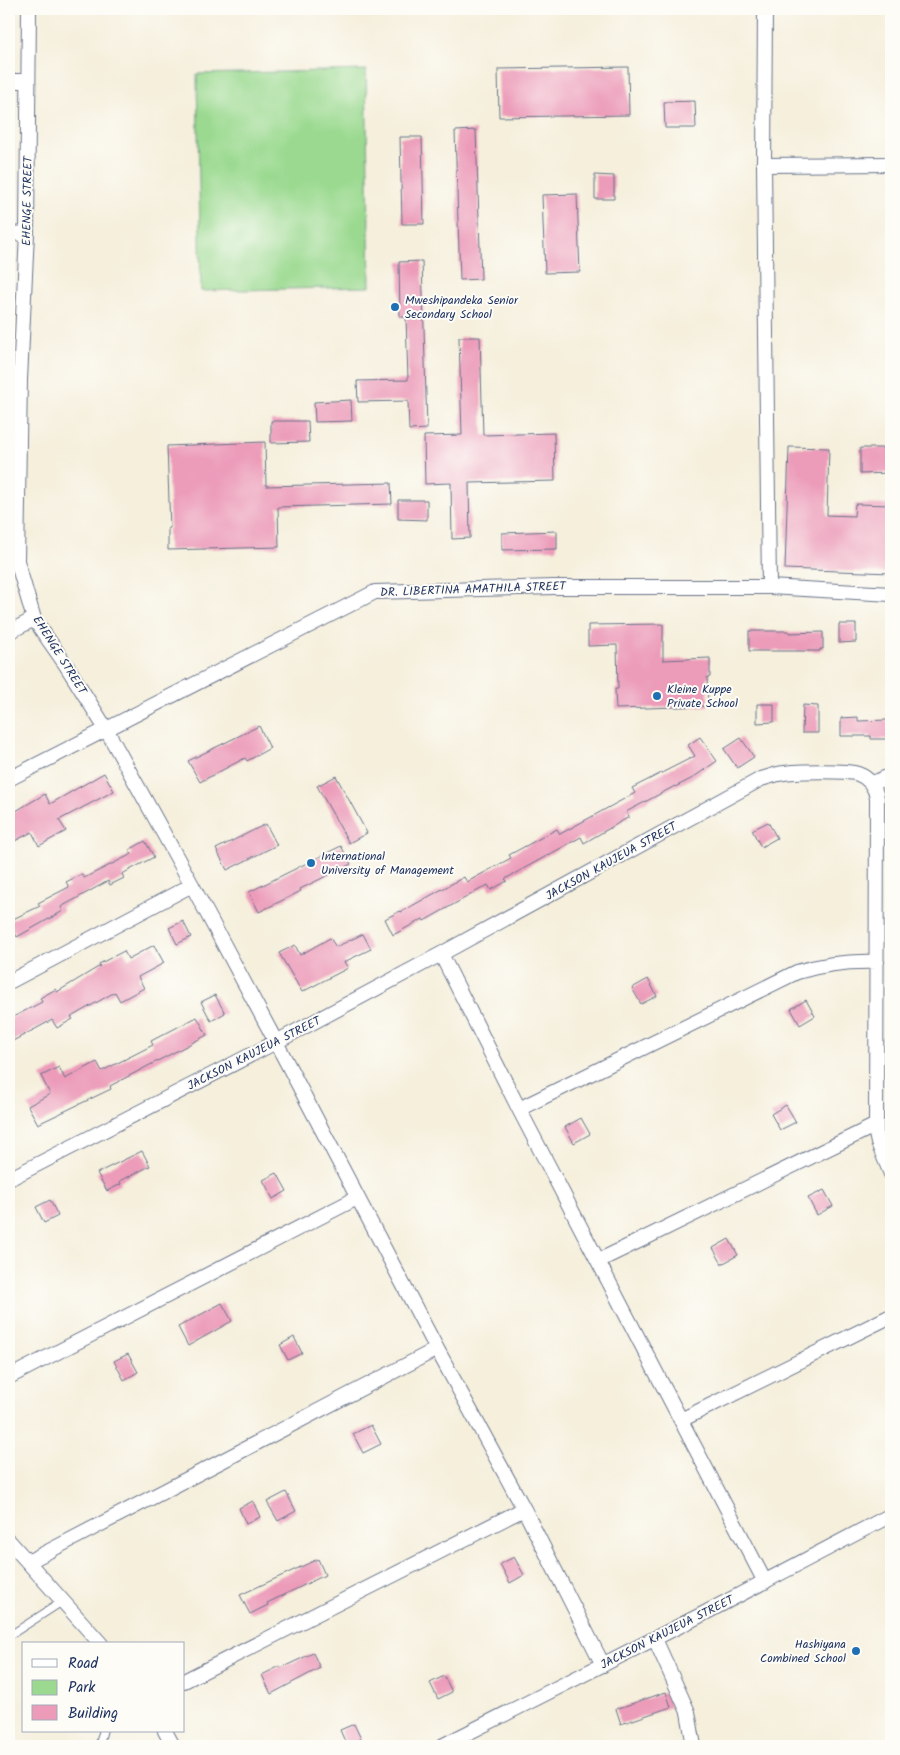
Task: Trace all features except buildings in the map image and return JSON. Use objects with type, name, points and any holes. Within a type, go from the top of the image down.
[{"type":"street","name":"EHENGE STREET","points":[[29,9],[28,233],[15,380],[16,561],[34,619],[66,665],[106,729],[192,886],[437,1349],[524,1509],[603,1665]]},
{"type":"street","points":[[765,9],[764,165],[770,587]]},
{"type":"street","points":[[9,81],[28,80]]},
{"type":"street","points":[[764,165],[891,164]]},
{"type":"street","points":[[9,234],[28,233]]},
{"type":"street","name":"DR. LIBERTINA AMATHILA STREET","points":[[9,779],[375,592],[554,587],[770,587],[891,594]]},
{"type":"street","points":[[9,632],[34,619]]},
{"type":"street","name":"JACKSON KAUJEUA STREET","points":[[9,1179],[276,1042],[761,779],[783,773],[848,773],[859,774],[871,784]]},
{"type":"street","points":[[891,775],[871,784],[875,788],[877,798],[876,1125],[878,1143],[891,1174]]},
{"type":"street","points":[[9,982],[192,886]]},
{"type":"street","points":[[441,954],[765,1582]]},
{"type":"street","points":[[520,1109],[797,972],[838,962],[877,962]]},
{"type":"street","points":[[598,1261],[876,1125]]},
{"type":"street","points":[[9,1377],[357,1198]]},
{"type":"street","points":[[681,1420],[891,1316]]},
{"type":"street","points":[[28,1562],[437,1349]]},
{"type":"street","points":[[185,1680],[524,1509]]},
{"type":"street","name":"JACKSON KAUJEUA STREET","points":[[442,1746],[655,1639],[891,1515]]},
{"type":"street","points":[[9,1541],[98,1642]]},
{"type":"street","points":[[655,1639],[688,1712],[694,1746]]},
{"type":"street","points":[[166,1732],[173,1746]]},
{"type":"lane","points":[[9,1636],[63,1601]]},
{"type":"lane","points":[[99,1746],[104,1732]]},
{"type":"green space","points":[[366,70],[370,287],[201,291],[197,74]]},
{"type":"place","name":"Mweshipandeka Senior Secondary School","points":[[395,307]]},
{"type":"place","name":"Kleine Kuppe Private School","points":[[657,696]]},
{"type":"place","name":"International University of Management","points":[[311,863]]},
{"type":"place","name":"Hashiyana Combined School","points":[[856,1651]]}]
